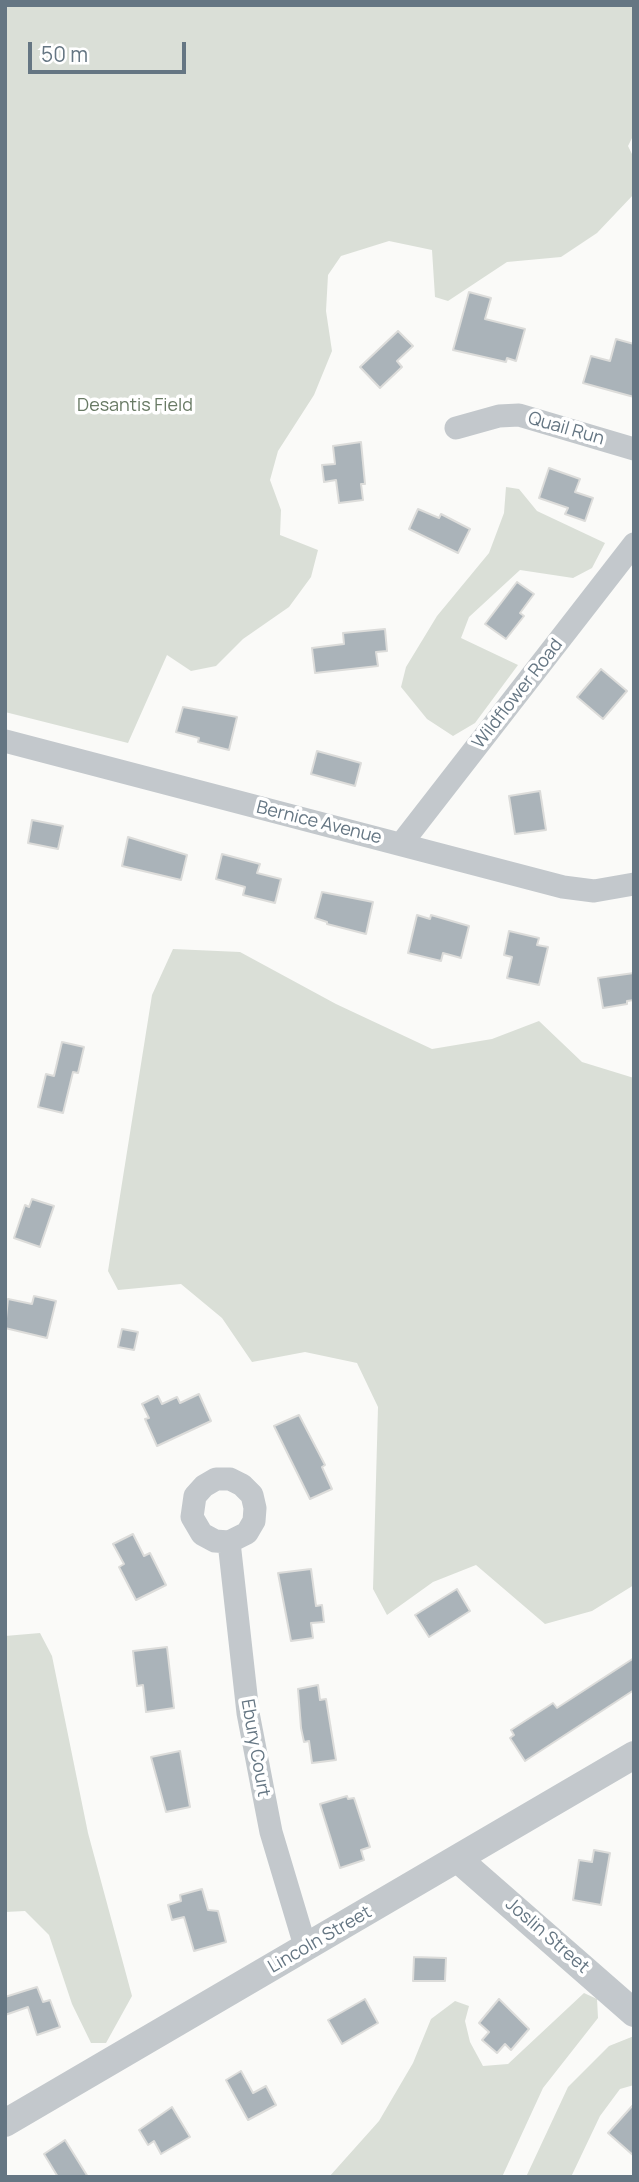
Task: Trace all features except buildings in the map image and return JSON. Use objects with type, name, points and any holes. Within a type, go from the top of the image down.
[{"type":"street","name":"Quail Run","points":[[456,428],[499,416],[519,415],[634,449]]},
{"type":"street","name":"Wildflower Road","points":[[401,844],[634,544]]},
{"type":"street","name":"Bernice Avenue","points":[[5,741],[580,890],[610,889],[634,884]]},
{"type":"street","name":"Ebury Court","points":[[229,1542],[248,1713],[257,1767],[271,1832],[306,1949]]},
{"type":"street","name":"Lincoln Street","points":[[5,2123],[459,1860],[634,1755]]},
{"type":"street","name":"Joslin Street","points":[[459,1860],[634,2013]]},
{"type":"green space","name":"Desantis Field","points":[[5,5],[634,5],[634,134],[628,146],[634,158],[634,194],[597,233],[561,257],[507,262],[448,301],[435,297],[432,250],[389,241],[341,256],[328,275],[326,311],[332,351],[314,395],[278,451],[270,480],[281,510],[280,535],[318,550],[311,577],[289,607],[243,639],[216,666],[191,671],[167,655],[128,743],[5,712]]},
{"type":"green space","points":[[506,487],[519,489],[537,511],[605,543],[592,568],[573,578],[520,570],[469,617],[461,638],[518,665],[475,723],[453,736],[427,719],[401,687],[406,667],[437,616],[489,553],[504,513]]},
{"type":"green space","points":[[173,949],[240,952],[336,1004],[432,1049],[492,1039],[539,1021],[582,1062],[634,1078],[634,1585],[592,1611],[545,1624],[476,1565],[433,1582],[387,1615],[373,1589],[378,1407],[357,1363],[305,1352],[252,1362],[222,1318],[181,1284],[118,1290],[108,1271],[152,995]]},
{"type":"green space","points":[[40,1633],[52,1656],[88,1833],[132,1996],[106,2043],[91,2043],[72,2004],[49,1935],[25,1911],[5,1912],[5,1636]]},
{"type":"green space","points":[[584,1993],[597,1999],[598,2018],[543,2088],[502,2177],[329,2177],[379,2121],[413,2063],[431,2019],[455,2001],[469,2006],[465,2021],[470,2042],[483,2066],[508,2064]]},
{"type":"green space","points":[[634,2036],[634,2085],[620,2089],[600,2116],[571,2177],[526,2177],[568,2087],[609,2046]]}]
